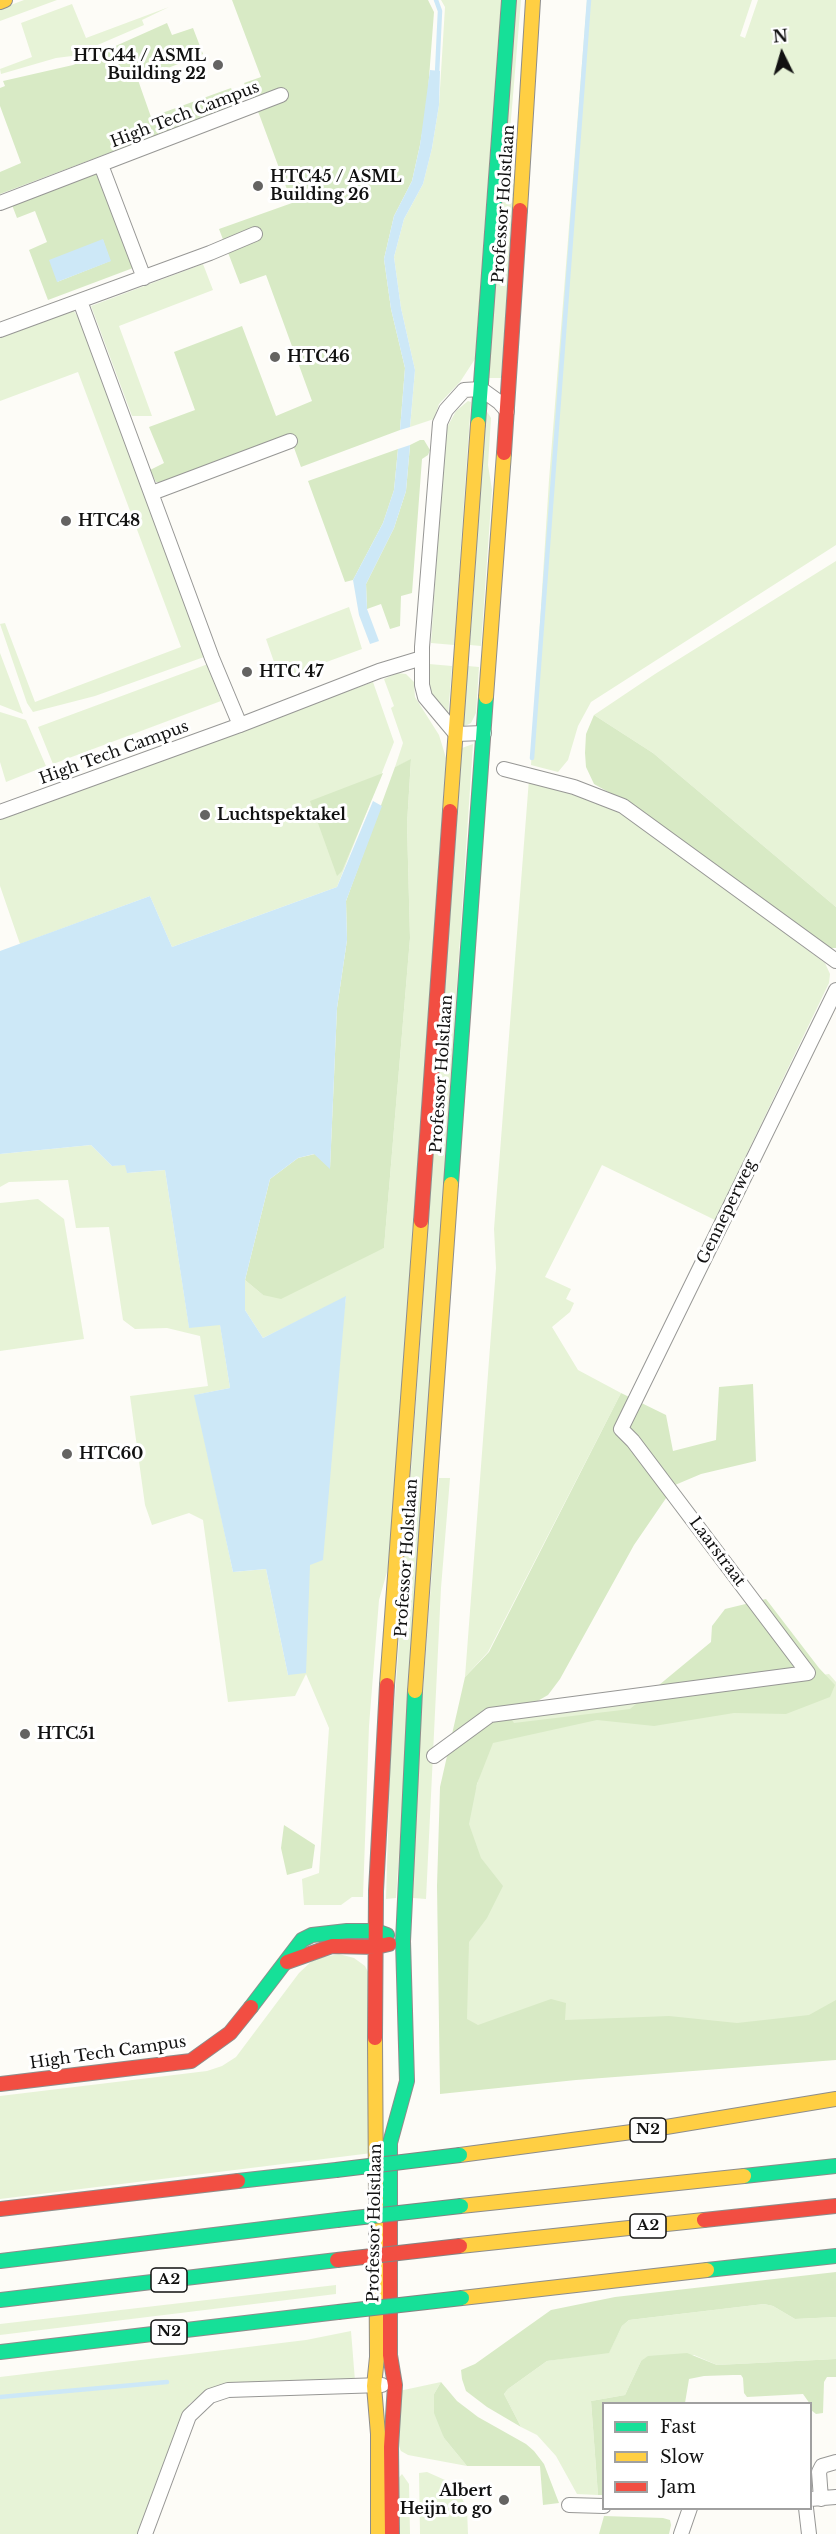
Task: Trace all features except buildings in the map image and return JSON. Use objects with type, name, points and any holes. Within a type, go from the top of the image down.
[{"type":"main road","points":[[0,2],[5,0]]},
{"type":"main road","name":"Professor Holstlaan","points":[[378,2534],[378,2445],[374,2386],[377,2357],[374,2146],[376,1931],[381,1766],[509,0]]},
{"type":"main road","name":"Professor Holstlaan","points":[[393,2534],[391,2447],[395,2385],[390,2355],[390,2143],[407,2081],[404,1941],[406,1845],[418,1632],[507,411],[533,0]]},
{"type":"main road","name":"High Tech Campus","points":[[0,2084],[191,2061],[230,2033],[302,1940],[312,1935],[347,1931],[376,1931],[404,1941]]},
{"type":"main road","name":"High Tech Campus","points":[[287,1962],[303,1954],[332,1946],[376,1947],[404,1941]]},
{"type":"main road","name":"N2","points":[[0,2209],[460,2156],[654,2129],[836,2099]]},
{"type":"main road","points":[[0,2261],[337,2220],[836,2166]]},
{"type":"main road","name":"A2","points":[[0,2301],[460,2246],[836,2206]]},
{"type":"main road","name":"N2","points":[[0,2352],[836,2256]]},
{"type":"street","name":"High Tech Campus","points":[[0,203],[281,96]]},
{"type":"street","name":"High Tech Campus","points":[[101,165],[144,278]]},
{"type":"street","points":[[0,330],[144,278],[255,234]]},
{"type":"street","points":[[80,301],[212,658],[240,725]]},
{"type":"street","points":[[483,733],[456,734],[425,698],[422,686],[422,658],[440,423],[446,410],[464,390],[481,389],[507,411]]},
{"type":"street","points":[[152,493],[290,441]]},
{"type":"street","name":"High Tech Campus","points":[[0,812],[240,725],[379,671],[422,658]]},
{"type":"street","points":[[504,769],[574,787],[623,806],[836,961]]},
{"type":"street","name":"Genneperweg","points":[[626,1433],[621,1429],[836,990]]},
{"type":"street","name":"Laarstraat","points":[[434,1756],[490,1715],[808,1672],[626,1433]]},
{"type":"street","points":[[145,2534],[189,2416],[210,2396],[228,2390],[395,2385]]},
{"type":"street","points":[[836,2462],[822,2466],[819,2472],[816,2499],[836,2497]]},
{"type":"street","points":[[569,2505],[602,2506]]},
{"type":"street","points":[[681,2534],[689,2510]]},
{"type":"street","points":[[806,2510],[809,2534]]},
{"type":"green space","points":[[24,0],[57,0],[0,21],[0,9]]},
{"type":"green space","points":[[232,0],[428,0],[434,12],[427,104],[420,145],[412,181],[394,216],[384,259],[391,309],[405,368],[400,430],[301,467],[289,434],[166,483],[156,482],[150,470],[164,463],[149,427],[195,410],[174,352],[242,326],[276,416],[312,401],[266,275],[240,284],[219,229],[292,203],[259,114],[244,83],[261,77]]},
{"type":"green space","points":[[441,0],[501,0],[475,359],[460,382],[439,404],[434,419],[410,427],[415,370],[401,308],[394,257],[404,219],[423,184],[432,148],[439,105],[445,7]]},
{"type":"green space","points":[[515,0],[521,0],[508,155],[514,183],[501,378],[488,378]]},
{"type":"green space","points":[[587,0],[752,0],[740,36],[745,38],[758,0],[836,0],[836,545],[591,702],[578,726],[568,760],[558,772],[531,765],[549,480]]},
{"type":"green space","points":[[72,4],[86,38],[169,7],[142,20],[144,25],[72,56],[56,58],[1,74],[0,69],[32,57],[21,23]]},
{"type":"green space","points":[[167,23],[172,35],[193,28],[203,54],[138,80],[151,117],[231,88],[239,104],[0,194],[0,172],[21,163],[0,106],[0,88],[5,86],[3,81],[73,65]]},
{"type":"green space","points":[[98,173],[133,268],[48,300],[29,250],[47,242],[35,211],[17,218],[12,205]],"holes":[[[103,240],[110,261],[57,282]]]},
{"type":"green space","points":[[203,264],[213,290],[119,326],[152,416],[132,416],[91,306]]},
{"type":"green space","points":[[72,308],[78,317],[204,657],[95,696],[33,712],[27,703],[0,624],[5,623],[35,702],[181,647],[78,372],[0,401],[0,335]]},
{"type":"green space","points":[[468,401],[471,402],[454,645],[431,643],[445,431],[456,411]]},
{"type":"green space","points":[[486,410],[491,418],[488,465],[492,490],[481,646],[470,645]]},
{"type":"green space","points":[[424,440],[430,450],[428,455],[422,459],[412,593],[401,596],[400,626],[390,629],[381,604],[367,609],[366,584],[394,528],[406,491],[410,445]]},
{"type":"green space","points":[[398,449],[394,490],[383,523],[353,580],[345,582],[308,481]]},
{"type":"green space","points":[[836,561],[836,907],[653,753],[594,715],[655,674]]},
{"type":"green space","points":[[349,607],[362,649],[280,679],[266,639]]},
{"type":"green space","points":[[0,653],[23,714],[0,705]]},
{"type":"green space","points":[[208,664],[221,701],[53,764],[38,727]]},
{"type":"green space","points":[[429,664],[452,666],[448,716],[428,688]]},
{"type":"green space","points":[[468,666],[479,667],[476,713],[471,723],[463,727]]},
{"type":"green space","points":[[397,673],[406,674],[414,682],[415,697],[439,735],[446,758],[389,1565],[379,1600],[369,1726],[363,1897],[352,1897],[341,1905],[304,1905],[302,1879],[319,1873],[329,1728],[306,1674],[295,1696],[228,1702],[203,1520],[189,1513],[152,1525],[145,1505],[130,1396],[208,1386],[200,1336],[167,1328],[135,1329],[123,1320],[109,1227],[76,1228],[68,1180],[9,1182],[0,1187],[0,1154],[91,1145],[112,1166],[126,1164],[127,1173],[165,1170],[189,1327],[220,1324],[230,1388],[195,1395],[233,1572],[266,1569],[288,1675],[310,1564],[346,1297],[263,1338],[245,1310],[245,1280],[263,1295],[384,1248],[410,938],[407,824],[411,760],[395,767],[403,743],[391,708],[394,706],[384,679]]},
{"type":"green space","points":[[373,682],[394,742],[337,887],[172,947],[150,896],[20,944],[0,886],[0,817]]},
{"type":"green space","points":[[0,712],[26,720],[46,766],[6,782],[0,762]]},
{"type":"green space","points":[[594,715],[653,753],[836,907],[836,948],[831,948],[796,925],[637,808],[594,784],[586,767],[585,753],[586,734]]},
{"type":"green space","points":[[473,744],[396,1898],[386,1899],[390,1768],[462,748]]},
{"type":"green space","points":[[411,759],[407,824],[410,938],[384,1248],[281,1299],[263,1295],[245,1280],[270,1179],[298,1158],[315,1154],[330,1168],[337,1008],[347,940],[346,901],[395,767]]},
{"type":"green space","points":[[383,773],[342,871],[337,876],[310,801]]},
{"type":"green space","points":[[529,779],[610,807],[653,834],[825,963],[830,974],[829,983],[715,1220],[602,1165],[545,1277],[571,1289],[566,1299],[574,1303],[570,1312],[552,1327],[578,1370],[621,1393],[488,1652],[465,1677],[496,1268],[494,1229]]},
{"type":"green space","points":[[38,1199],[64,1219],[84,1339],[0,1351],[0,1203]]},
{"type":"green space","points":[[753,1384],[756,1461],[701,1474],[675,1485],[634,1545],[560,1679],[548,1695],[510,1717],[514,1723],[630,1709],[711,1642],[712,1626],[725,1609],[766,1599],[819,1668],[835,1685],[830,1697],[786,1714],[734,1713],[654,1726],[597,1720],[493,1743],[477,1784],[469,1824],[481,1858],[503,1886],[487,1918],[469,1942],[467,2019],[478,2025],[551,1999],[566,2003],[565,2020],[669,2016],[737,2023],[809,2015],[836,2000],[836,2060],[576,2080],[440,2094],[437,1886],[440,1787],[465,1677],[489,1652],[621,1393],[666,1415],[673,1451],[716,1440],[719,1387]]},
{"type":"green space","points":[[439,1478],[450,1478],[441,1588],[426,1899],[413,1898],[415,1795]]},
{"type":"green space","points":[[829,1674],[836,1682],[836,2047],[454,2082],[447,1886],[496,1720]]},
{"type":"green space","points":[[284,1825],[315,1845],[312,1868],[287,1875],[281,1848]]},
{"type":"green space","points":[[339,1954],[354,1958],[365,1966],[370,1976],[372,2153],[0,2199],[0,2096],[207,2071],[222,2066],[236,2057],[299,1973],[314,1959]]},
{"type":"green space","points":[[836,2272],[836,2317],[795,2319],[773,2306],[764,2304],[629,2320],[622,2326],[609,2353],[547,2361],[508,2389],[504,2394],[521,2427],[487,2407],[466,2391],[462,2379],[461,2370],[475,2364],[551,2310],[615,2297]]},
{"type":"green space","points":[[336,2285],[336,2294],[0,2335],[0,2324]]},
{"type":"green space","points":[[764,2304],[773,2306],[795,2319],[836,2317],[836,2359],[717,2365],[694,2355],[641,2361],[625,2395],[591,2401],[598,2495],[577,2494],[556,2456],[537,2435],[521,2427],[504,2394],[547,2361],[609,2352],[622,2326],[629,2320]]},
{"type":"green space","points":[[351,2331],[355,2381],[207,2391],[189,2404],[140,2534],[0,2534],[0,2377],[306,2340]]},
{"type":"green space","points":[[687,2353],[717,2365],[836,2359],[836,2377],[827,2377],[824,2382],[823,2413],[816,2414],[812,2411],[812,2402],[809,2402],[803,2394],[747,2397],[744,2393],[741,2375],[704,2376],[689,2379],[685,2402],[602,2402],[602,2495],[598,2495],[591,2401],[625,2395],[641,2361],[648,2356]]},
{"type":"green space","points":[[441,2382],[434,2394],[444,2438],[467,2466],[408,2455],[401,2451],[395,2439],[399,2391]]},
{"type":"green space","points":[[441,2382],[457,2401],[478,2417],[526,2444],[534,2451],[544,2464],[559,2503],[543,2505],[540,2466],[467,2466],[444,2438],[434,2413],[434,2394]]},
{"type":"green space","points":[[427,2472],[445,2480],[460,2494],[467,2509],[468,2534],[420,2534],[419,2473]]},
{"type":"green space","points":[[402,2474],[409,2484],[410,2534],[395,2534],[394,2483]]},
{"type":"green space","points":[[604,2516],[663,2518],[670,2520],[671,2525],[669,2534],[599,2534]]},
{"type":"water","points":[[430,70],[440,71],[439,105],[432,148],[423,184],[404,219],[394,257],[401,308],[415,370],[410,427],[400,430],[405,368],[391,309],[384,259],[394,216],[412,181],[420,145]]},
{"type":"water","points":[[103,239],[111,261],[57,282],[49,260]]},
{"type":"water","points":[[410,445],[406,491],[394,528],[366,584],[367,609],[379,641],[370,644],[359,615],[353,580],[383,523],[394,490],[398,449]]},
{"type":"water","points":[[373,801],[382,806],[346,901],[347,940],[337,1008],[330,1169],[314,1154],[298,1158],[270,1179],[245,1280],[245,1310],[263,1338],[346,1296],[323,1560],[310,1565],[306,1673],[288,1675],[266,1569],[233,1572],[194,1395],[230,1388],[220,1325],[189,1328],[165,1170],[127,1173],[125,1165],[112,1166],[91,1145],[0,1154],[0,951],[150,896],[172,947],[337,887]]},
{"type":"waterway","points":[[436,0],[440,11],[437,74]]},
{"type":"waterway","points":[[532,758],[589,0]]},
{"type":"waterway","points":[[0,2397],[167,2382]]},
{"type":"traffic: fast","points":[[478,424],[509,0]]},
{"type":"traffic: fast","points":[[451,1184],[486,697]]},
{"type":"traffic: fast","points":[[390,2214],[390,2143],[407,2081],[403,1941],[415,1691]]},
{"type":"traffic: fast","points":[[251,2007],[302,1940],[312,1935],[347,1931],[376,1931],[387,1935]]},
{"type":"traffic: fast","points":[[336,2170],[460,2155]]},
{"type":"traffic: fast","points":[[744,2176],[836,2166]]},
{"type":"traffic: fast","points":[[238,2181],[336,2170]]},
{"type":"traffic: fast","points":[[337,2220],[461,2206]]},
{"type":"traffic: fast","points":[[0,2261],[337,2220]]},
{"type":"traffic: fast","points":[[707,2270],[836,2256]]},
{"type":"traffic: fast","points":[[0,2300],[337,2260]]},
{"type":"traffic: fast","points":[[338,2312],[462,2298]]},
{"type":"traffic: fast","points":[[0,2352],[338,2312]]},
{"type":"traffic: slow","points":[[0,2],[5,0]]},
{"type":"traffic: slow","points":[[520,210],[533,0]]},
{"type":"traffic: slow","points":[[450,811],[478,424]]},
{"type":"traffic: slow","points":[[486,697],[504,453]]},
{"type":"traffic: slow","points":[[415,1691],[451,1184]]},
{"type":"traffic: slow","points":[[387,1685],[421,1221]]},
{"type":"traffic: slow","points":[[375,2038],[377,2357],[374,2386],[378,2434],[378,2534]]},
{"type":"traffic: slow","points":[[460,2155],[654,2129],[836,2099]]},
{"type":"traffic: slow","points":[[461,2206],[744,2176]]},
{"type":"traffic: slow","points":[[460,2246],[704,2220]]},
{"type":"traffic: slow","points":[[462,2298],[707,2270]]},
{"type":"traffic: jam","points":[[504,453],[520,210]]},
{"type":"traffic: jam","points":[[421,1221],[450,811]]},
{"type":"traffic: jam","points":[[375,2038],[376,1891],[387,1685]]},
{"type":"traffic: jam","points":[[287,1962],[332,1946],[376,1947],[389,1944]]},
{"type":"traffic: jam","points":[[0,2084],[191,2061],[230,2033],[251,2007]]},
{"type":"traffic: jam","points":[[0,2209],[238,2181]]},
{"type":"traffic: jam","points":[[704,2220],[836,2206]]},
{"type":"traffic: jam","points":[[390,2214],[390,2355],[395,2385],[391,2447],[392,2534]]},
{"type":"traffic: jam","points":[[337,2260],[460,2246]]},
{"type":"place","name":"HTC44 / ASML Building 22","points":[[218,65]]},
{"type":"place","name":"HTC45 / ASML Building 26","points":[[258,186]]},
{"type":"place","name":"HTC46","points":[[275,357]]},
{"type":"place","name":"HTC48","points":[[66,521]]},
{"type":"place","name":"HTC 47","points":[[247,672]]},
{"type":"place","name":"Luchtspektakel","points":[[205,815]]},
{"type":"place","name":"HTC60","points":[[67,1454]]},
{"type":"place","name":"HTC51","points":[[25,1734]]},
{"type":"place","name":"Albert Heijn to go","points":[[504,2500]]}]
